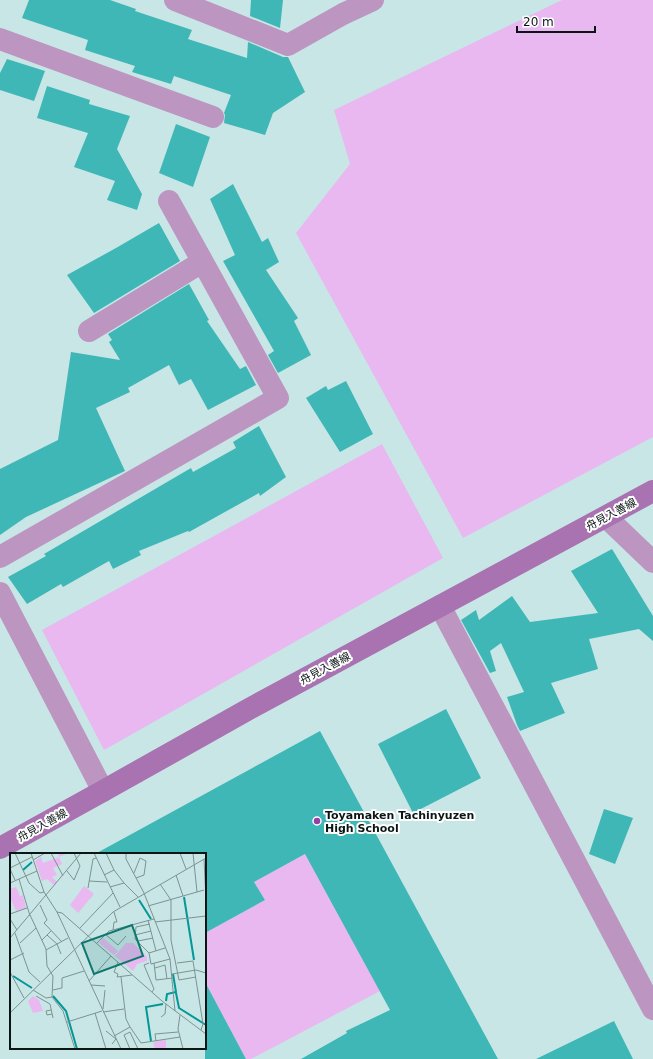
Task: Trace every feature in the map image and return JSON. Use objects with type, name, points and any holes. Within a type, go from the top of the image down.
[{"type":"main road","name":"舟見入善線","points":[[0,848],[249,709],[653,491]]},
{"type":"street","points":[[175,0],[202,5],[288,45],[344,7],[372,0]]},
{"type":"street","points":[[0,39],[213,117]]},
{"type":"street","points":[[0,557],[278,398],[169,201]]},
{"type":"street","points":[[89,331],[202,262]]},
{"type":"street","points":[[606,517],[653,562]]},
{"type":"street","points":[[0,593],[103,791]]},
{"type":"street","points":[[440,606],[653,1009]]},
{"type":"shaded area","points":[[562,0],[653,0],[653,437],[463,538],[296,233],[350,164],[334,110]]},
{"type":"shaded area","points":[[382,444],[443,558],[104,750],[42,630]]},
{"type":"shaded area","points":[[305,854],[380,991],[251,1059],[246,1059],[206,985],[206,932],[265,900],[254,882]]},
{"type":"building","points":[[29,0],[110,0],[136,9],[135,11],[192,30],[188,39],[247,58],[248,42],[283,57],[288,57],[305,92],[273,113],[265,135],[224,123],[224,113],[231,95],[174,76],[171,84],[132,72],[135,66],[85,50],[88,40],[22,18]]},
{"type":"building","points":[[251,0],[283,0],[280,28],[250,16]]},
{"type":"building","points":[[7,59],[45,71],[34,101],[0,90],[0,73]]},
{"type":"building","points":[[47,86],[90,100],[89,104],[130,116],[117,149],[142,194],[137,210],[107,200],[115,181],[74,167],[88,133],[37,118]]},
{"type":"building","points":[[176,124],[210,137],[193,187],[159,173]]},
{"type":"building","points":[[233,184],[262,242],[268,238],[279,262],[266,270],[298,318],[294,321],[311,355],[278,373],[268,355],[274,351],[223,261],[235,255],[210,199]]},
{"type":"building","points":[[159,223],[180,261],[94,313],[67,275]]},
{"type":"building","points":[[189,284],[209,320],[207,321],[240,369],[246,366],[256,385],[208,410],[191,379],[179,385],[169,365],[128,388],[130,392],[96,408],[125,471],[26,517],[0,535],[0,469],[58,440],[71,352],[120,360],[109,342],[112,340],[108,334]]},
{"type":"building","points":[[346,381],[373,434],[340,452],[306,398],[326,386],[328,390]]},
{"type":"building","points":[[259,426],[286,477],[260,496],[259,493],[189,532],[188,531],[139,551],[141,555],[113,569],[109,561],[63,587],[61,584],[27,604],[8,577],[46,556],[44,554],[191,468],[193,472],[236,448],[233,442]]},
{"type":"building","points":[[612,549],[653,616],[653,641],[639,629],[589,639],[598,669],[551,683],[565,713],[520,731],[507,697],[524,692],[501,643],[490,651],[496,671],[490,673],[461,620],[476,610],[479,620],[512,596],[530,622],[598,613],[571,571]]},
{"type":"building","points":[[446,709],[481,778],[413,813],[378,744]]},
{"type":"building","points":[[320,731],[498,1059],[301,1059],[347,1033],[346,1031],[390,1010],[305,854],[254,882],[265,900],[206,932],[206,853],[97,853]]},
{"type":"building","points":[[604,809],[633,818],[615,864],[589,854]]},
{"type":"building","points":[[206,984],[246,1059],[205,1059],[206,1049]]},
{"type":"building","points":[[614,1021],[633,1059],[536,1059]]},
{"type":"place","name":"Toyamaken Tachinyuzen High School","points":[[317,821]]}]
